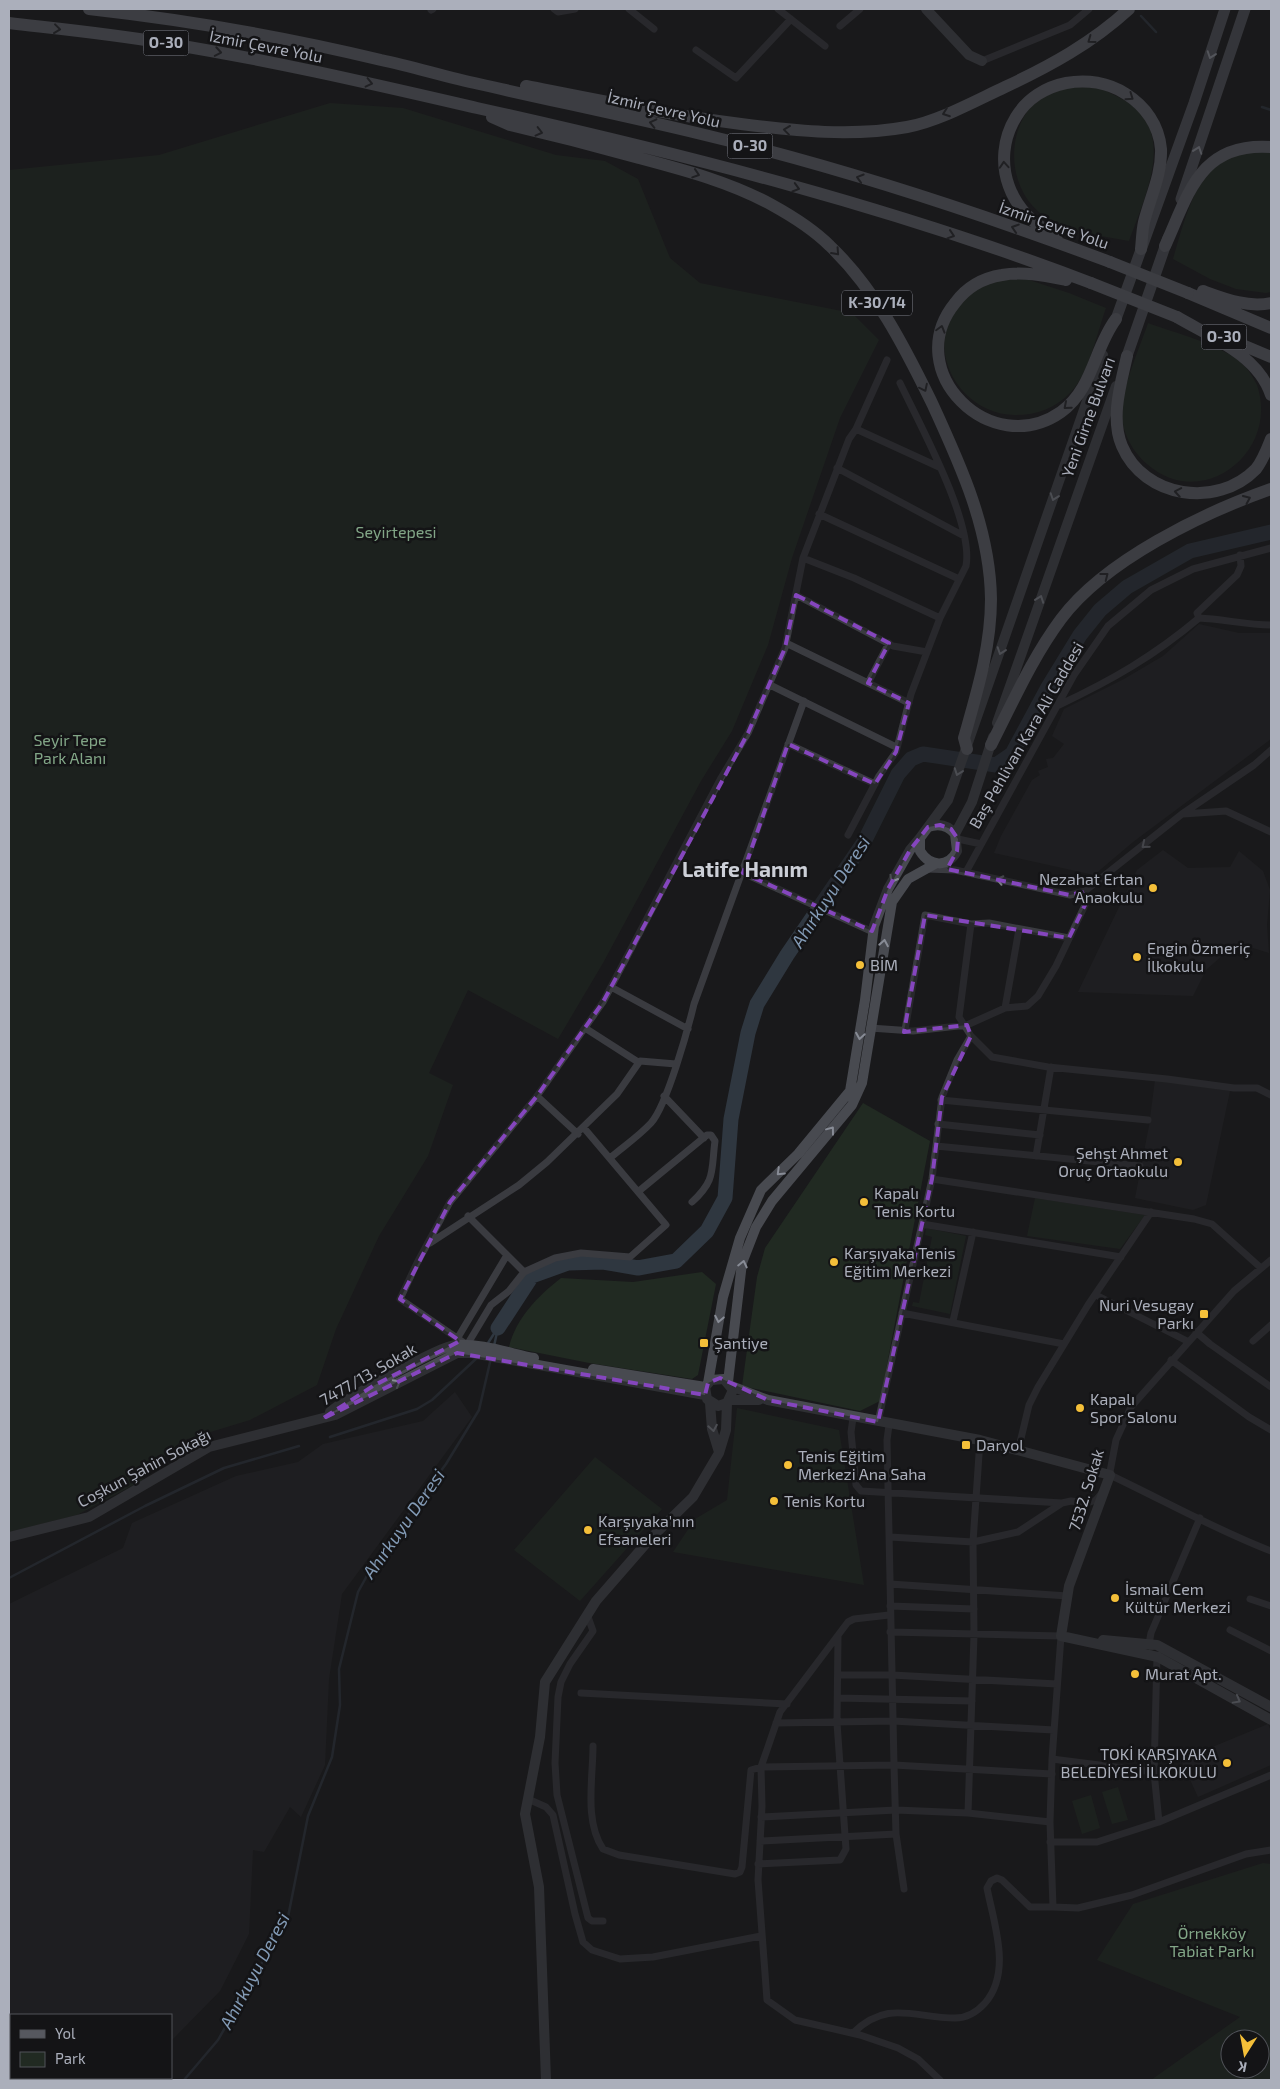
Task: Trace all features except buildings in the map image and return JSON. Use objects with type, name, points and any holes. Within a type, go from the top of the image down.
[{"type":"highway","name":"İzmir Çevre Yolu","points":[[89,9],[220,27],[381,60],[761,150],[874,182],[1042,236],[1188,293],[1271,328]]},
{"type":"highway","points":[[381,60],[704,120],[801,132],[862,132],[909,126],[958,109],[1072,54],[1113,24],[1129,9]]},
{"type":"highway","name":"İzmir Çevre Yolu","points":[[9,23],[112,35],[217,52],[565,127],[791,186],[951,234],[1091,284]]},
{"type":"highway","points":[[1110,262],[1089,247],[1049,232],[1028,218],[1015,203],[1005,178],[1004,156],[1008,134],[1016,116],[1028,103],[1044,91],[1064,83],[1087,80],[1114,86],[1135,100],[1150,116],[1158,133],[1161,162],[1143,224],[1141,249]]},
{"type":"highway","name":"K-30/14","points":[[460,104],[510,124],[692,172],[739,189],[773,206],[802,224],[829,245],[881,307],[915,369],[947,436],[980,522],[987,553],[991,597],[990,631],[985,661],[964,738],[967,748]]},
{"type":"highway","points":[[1165,246],[1194,180],[1213,161],[1233,151],[1253,145],[1271,147]]},
{"type":"highway","points":[[1116,319],[1106,332],[1088,378],[1078,396],[1062,411],[1046,421],[1026,426],[1007,425],[986,420],[970,410],[958,400],[944,377],[938,358],[938,340],[946,313],[960,296],[973,285],[1003,274],[1033,274],[1091,284],[1177,317],[1247,358],[1264,378],[1271,395]]},
{"type":"highway","points":[[1188,293],[1203,291],[1234,302],[1264,305],[1271,303]]},
{"type":"highway","name":"O-30","points":[[1177,317],[1271,357]]},
{"type":"highway","points":[[1127,356],[1118,400],[1117,428],[1122,446],[1135,468],[1153,482],[1171,491],[1196,494],[1221,491],[1239,482],[1256,468],[1266,454],[1271,438]]},
{"type":"highway","points":[[989,750],[1042,647],[1062,618],[1101,579],[1132,555],[1171,534],[1271,489]]},
{"type":"main road","name":"Yeni Girne Bulvarı","points":[[1116,319],[1194,103],[1225,9]]},
{"type":"main road","name":"Yeni Girne Bulvarı","points":[[1127,356],[1245,9]]},
{"type":"street","points":[[554,9],[558,12],[575,9]]},
{"type":"street","points":[[629,9],[654,29]]},
{"type":"street","points":[[778,9],[825,46]]},
{"type":"street","points":[[840,26],[860,9]]},
{"type":"street","points":[[926,9],[969,55],[982,61],[1070,25],[1089,9]]},
{"type":"street","points":[[696,50],[736,78],[791,19]]},
{"type":"street","name":"Yeni Girne Bulvarı","points":[[928,827],[950,795],[1116,319]]},
{"type":"street","name":"Yeni Girne Bulvarı","points":[[956,837],[972,802],[1006,695],[1127,356]]},
{"type":"street","points":[[537,1096],[581,1131],[610,1158],[666,1225],[630,1257],[581,1253],[555,1258],[524,1272],[509,1291],[491,1305],[472,1348],[400,1299],[450,1202],[537,1096],[585,1028],[611,987],[721,778],[748,733],[770,685],[786,643],[803,558],[819,514],[849,439],[856,429],[887,360]]},
{"type":"street","points":[[848,834],[875,784],[896,752],[909,704],[927,652],[967,558],[964,536],[949,486],[900,383]]},
{"type":"street","points":[[856,429],[939,467]]},
{"type":"street","points":[[837,468],[964,536]]},
{"type":"street","points":[[819,514],[959,579]]},
{"type":"street","name":"Baş Pehlivan Kara Ali Caddesi","points":[[966,872],[1074,675],[1108,626],[1144,596],[1193,568],[1271,548]]},
{"type":"street","points":[[1198,618],[1197,613],[1238,575],[1241,566],[1240,555]]},
{"type":"street","points":[[803,558],[854,578],[940,618]]},
{"type":"street","points":[[796,595],[889,643],[908,650],[927,652]]},
{"type":"street","points":[[1059,705],[1100,685],[1163,648],[1198,618],[1219,619],[1244,625],[1271,625]]},
{"type":"street","points":[[786,643],[909,704]]},
{"type":"street","points":[[868,683],[889,643]]},
{"type":"street","points":[[770,685],[896,747]]},
{"type":"street","points":[[610,1158],[652,1122],[664,1096],[688,1029],[694,1004],[804,701]]},
{"type":"street","points":[[788,744],[875,784]]},
{"type":"street","points":[[920,838],[920,851],[929,862],[937,867],[1070,894],[1082,892],[1182,814],[1254,765],[1271,750]]},
{"type":"street","points":[[1182,814],[1226,811],[1271,832]]},
{"type":"street","points":[[546,2080],[539,1887],[525,1814],[540,1737],[545,1682],[596,1601],[650,1539],[693,1497],[719,1453],[726,1430],[729,1401],[733,1390],[730,1384],[742,1263],[756,1228],[772,1201],[852,1105],[862,1083],[892,902],[908,880],[950,860],[957,851],[956,837],[951,829],[940,824],[928,827],[910,850],[888,889],[873,932],[865,1000],[850,1091],[798,1154],[761,1190],[740,1238],[723,1297],[707,1392],[712,1429],[719,1453]]},
{"type":"street","points":[[956,837],[981,844]]},
{"type":"street","points":[[743,873],[873,932]]},
{"type":"street","points":[[870,1028],[905,1030],[966,1025],[1005,1008],[1027,1006],[1038,996],[1056,966],[1086,903],[1082,892]]},
{"type":"street","points":[[905,1030],[925,915],[970,924],[989,923],[1069,938]]},
{"type":"street","points":[[970,924],[959,1017],[966,1025],[971,1036],[995,1059],[1234,1088],[1251,1088],[1271,1096]]},
{"type":"street","points":[[1005,1008],[1019,929]]},
{"type":"street","points":[[611,987],[688,1029]]},
{"type":"street","points":[[585,1028],[638,1062]]},
{"type":"street","points":[[878,1422],[932,1179],[941,1100],[956,1060],[971,1036]]},
{"type":"street","points":[[427,1246],[468,1216],[519,1185],[581,1131],[618,1094],[638,1062],[643,1060],[676,1064]]},
{"type":"street","points":[[1036,1156],[1051,1067]]},
{"type":"street","points":[[664,1096],[704,1138]]},
{"type":"street","points":[[941,1100],[1044,1112],[1148,1120]]},
{"type":"street","points":[[938,1124],[1040,1135]]},
{"type":"street","points":[[639,1192],[709,1135],[715,1139],[710,1178],[706,1188],[692,1202]]},
{"type":"street","points":[[936,1146],[1140,1166]]},
{"type":"street","points":[[932,1179],[1151,1212],[1212,1224],[1261,1268]]},
{"type":"street","points":[[1018,1451],[1029,1405],[1064,1344],[1151,1212]]},
{"type":"street","points":[[468,1216],[524,1272]]},
{"type":"street","points":[[922,1224],[1121,1257]]},
{"type":"street","points":[[953,1321],[973,1232]]},
{"type":"street","points":[[457,1339],[507,1255]]},
{"type":"street","name":"7532. Sokak","points":[[1061,1636],[1069,1586],[1110,1475],[1116,1440],[1131,1407],[1187,1341],[1234,1291],[1271,1260]]},
{"type":"street","points":[[1096,1295],[1187,1341]]},
{"type":"street","points":[[902,1313],[953,1321],[1064,1344]]},
{"type":"street","points":[[1254,1341],[1271,1325]]},
{"type":"street","points":[[1196,1332],[1210,1344],[1271,1386]]},
{"type":"street","name":"7477/13. Sokak","points":[[322,1419],[334,1416],[440,1360],[472,1348],[504,1356],[707,1392]]},
{"type":"street","points":[[1171,1360],[1249,1417],[1271,1430]]},
{"type":"street","points":[[707,1392],[720,1378],[768,1400],[890,1425],[980,1440],[1110,1475],[1200,1518],[1233,1537],[1271,1551]]},
{"type":"street","points":[[707,1392],[718,1406],[729,1401],[768,1400]]},
{"type":"street","points":[[853,1418],[851,1432],[857,1487],[861,1491],[888,1494],[1087,1503],[1096,1500],[1110,1475]]},
{"type":"street","name":"Coşkun Şahin Sokağı","points":[[9,1537],[89,1517],[209,1447],[322,1419]]},
{"type":"street","points":[[890,1425],[887,1440],[896,1834],[904,1889]]},
{"type":"street","points":[[968,1813],[974,1635],[973,1542],[980,1440]]},
{"type":"street","points":[[890,1537],[973,1542],[1018,1532],[1062,1503]]},
{"type":"street","points":[[1159,1822],[1154,1772],[1158,1657],[1149,1644],[1151,1634],[1200,1518]]},
{"type":"street","points":[[890,1584],[974,1588],[1068,1596]]},
{"type":"street","points":[[1250,1599],[1271,1606]]},
{"type":"street","points":[[890,1606],[974,1608]]},
{"type":"street","points":[[588,1614],[593,1632],[565,1672],[558,1697],[555,1785],[588,1918],[592,1921],[603,1921]]},
{"type":"street","points":[[890,1615],[854,1619],[848,1622],[787,1704],[776,1723],[761,1767],[761,1817],[758,1864],[761,1936],[767,2000],[795,2020],[853,2033],[909,2053],[927,2066],[940,2080]]},
{"type":"street","points":[[1230,1630],[1271,1652]]},
{"type":"street","points":[[890,1632],[1061,1636],[1156,1645],[1271,1707]]},
{"type":"street","points":[[758,1864],[840,1860],[846,1849],[837,1723],[838,1636]]},
{"type":"street","points":[[1061,1636],[1158,1657],[1271,1720]]},
{"type":"street","points":[[1053,1907],[1050,1822],[1052,1759],[1061,1636]]},
{"type":"street","points":[[838,1676],[892,1675],[1057,1684]]},
{"type":"street","points":[[581,1693],[787,1704]]},
{"type":"street","points":[[838,1698],[972,1701]]},
{"type":"street","points":[[776,1723],[893,1721],[1054,1730]]},
{"type":"street","points":[[593,1746],[592,1819],[595,1833],[603,1849],[619,1855],[735,1874],[740,1872],[742,1867],[751,1770],[761,1767],[894,1765],[1052,1774]]},
{"type":"street","points":[[1052,1759],[1154,1772]]},
{"type":"street","points":[[1050,1842],[1097,1842],[1159,1822],[1271,1775]]},
{"type":"street","points":[[528,1799],[546,1807],[553,1815],[583,1942],[592,1950],[620,1959],[653,1957],[761,1936]]},
{"type":"street","points":[[761,1817],[896,1810],[968,1813],[1050,1822]]},
{"type":"street","points":[[760,1842],[896,1834]]},
{"type":"street","points":[[853,2033],[874,2018],[887,2013],[908,2012],[958,2018],[969,2015],[982,2006],[993,1992],[999,1974],[997,1939],[987,1888],[991,1881],[997,1878],[1002,1880],[1030,1907],[1078,1908],[1132,1895],[1246,1854],[1271,1850]]},
{"type":"highlighted area","points":[[796,595],[889,643],[868,683],[909,703],[896,752],[875,784],[788,744],[743,873],[872,931],[888,889],[910,850],[928,827],[940,825],[951,829],[958,839],[957,851],[947,869],[1070,895],[1082,892],[1086,903],[1069,938],[925,915],[904,1032],[967,1025],[971,1036],[942,1097],[932,1179],[878,1422],[768,1400],[720,1378],[708,1383],[705,1395],[457,1353],[322,1419],[373,1386],[460,1341],[400,1299],[450,1202],[537,1096],[603,1002],[748,733],[785,648]]},
{"type":"shaded area","points":[[1199,624],[1239,633],[1271,633],[1271,739],[1133,842],[1094,875],[994,853],[1001,836],[1032,780],[1040,775],[1038,771],[1048,767],[1046,759],[1053,758],[1064,744],[1052,736],[1064,709],[1124,679],[1163,656]]},
{"type":"shaded area","points":[[1163,850],[1188,868],[1230,867],[1239,851],[1263,871],[1270,890],[1267,925],[1269,953],[1250,947],[1224,954],[1206,970],[1193,996],[1078,992],[1137,870]]},
{"type":"shaded area","name":"Şehşt Ahmet Oruç Ortaokulu","points":[[1155,1080],[1230,1091],[1206,1205],[1193,1210],[1135,1198],[1149,1126]]},
{"type":"shaded area","points":[[455,1392],[472,1417],[342,1594],[329,1679],[325,1765],[301,1817],[290,1807],[264,1852],[253,1850],[249,1934],[220,1991],[172,2040],[172,2014],[10,2014],[10,2079],[134,2079],[9,2080],[9,1604],[123,1548],[132,1523],[236,1476],[298,1462],[323,1444],[423,1421]]},
{"type":"shaded area","name":"TOKİ KARŞIYAKA BELEDİYESİ İLKOKULU","points":[[1268,1724],[1271,1731],[1271,1765],[1198,1797],[1181,1760]]},
{"type":"green space","points":[[1071,85],[1098,88],[1122,99],[1139,112],[1149,128],[1153,145],[1153,164],[1143,204],[1129,241],[1080,231],[1052,221],[1038,211],[1027,198],[1019,183],[1014,149],[1017,133],[1024,117],[1037,100]]},
{"type":"green space","name":"Seyirtepesi","points":[[330,103],[403,108],[556,155],[605,161],[638,179],[670,258],[700,283],[852,313],[879,340],[840,418],[792,558],[768,645],[732,731],[701,781],[603,963],[558,1039],[468,990],[429,1073],[453,1085],[428,1156],[379,1236],[336,1329],[317,1385],[250,1420],[181,1441],[141,1481],[77,1515],[9,1532],[9,170],[159,155]]},
{"type":"green space","points":[[1256,150],[1271,153],[1271,292],[1266,293],[1236,289],[1210,279],[1173,259],[1191,202],[1206,175],[1215,165],[1226,158]]},
{"type":"green space","points":[[1023,278],[1069,293],[1106,308],[1088,364],[1077,384],[1065,398],[1046,410],[1031,414],[997,413],[981,405],[966,394],[955,380],[947,364],[944,346],[947,328],[955,310],[966,295],[995,280]]},
{"type":"green space","points":[[1148,323],[1195,339],[1230,355],[1245,366],[1257,385],[1261,410],[1257,432],[1247,452],[1231,468],[1212,478],[1191,482],[1168,477],[1142,459],[1126,435],[1122,421],[1125,392]]},
{"type":"green space","name":"Karşıyaka Tenis Eğitim Merkezi","points":[[863,1103],[930,1141],[880,1401],[860,1411],[742,1386],[757,1277],[765,1248]]},
{"type":"green space","points":[[1035,1198],[1145,1215],[1120,1249],[1027,1236]]},
{"type":"green space","points":[[926,1228],[966,1236],[950,1314],[912,1306],[913,1302],[919,1303],[932,1237],[925,1235]]},
{"type":"green space","points":[[702,1272],[716,1284],[698,1375],[692,1379],[589,1363],[509,1347],[512,1336],[522,1317],[544,1292],[561,1278],[633,1282]]},
{"type":"green space","name":"Tenis Eğitim Merkezi Ana Saha","points":[[737,1408],[839,1430],[864,1585],[673,1552],[695,1519],[727,1500]]},
{"type":"green space","name":"Karşıyaka'nın Efsaneleri","points":[[595,1457],[662,1509],[580,1601],[514,1550]]},
{"type":"green space","points":[[1118,1787],[1128,1820],[1112,1824],[1102,1792]]},
{"type":"green space","points":[[1091,1795],[1100,1828],[1082,1834],[1072,1801]]},
{"type":"green space","name":"Örnekköy Tabiat Parkı","points":[[1263,1863],[1271,1864],[1271,2080],[1151,2080],[1220,2031],[1220,2079],[1270,2079],[1270,2029],[1223,2029],[1240,2017],[1097,1960],[1133,1904]]},
{"type":"waterway","points":[[1141,16],[1156,32]]},
{"type":"waterway","points":[[1262,107],[1271,110]]},
{"type":"waterway","name":"Ahırkuyu Deresi","points":[[498,1328],[532,1276],[568,1263],[603,1262],[638,1268],[676,1261],[707,1231],[725,1198],[731,1119],[748,1033],[757,1004],[787,955],[864,842],[898,774],[911,759],[923,754],[996,765],[1012,754],[1047,689],[1080,635],[1100,610],[1127,587],[1190,551],[1271,532]]},
{"type":"waterway","name":"Ahırkuyu Deresi","points":[[494,1346],[498,1328]]},
{"type":"waterway","name":"Ahırkuyu Deresi","points":[[488,1343],[497,1329]]},
{"type":"waterway","name":"Ahırkuyu Deresi","points":[[330,1437],[417,1409],[432,1400],[479,1356]]},
{"type":"waterway","name":"Ahırkuyu Deresi","points":[[184,2080],[218,2040],[288,1917],[308,1816],[332,1757],[340,1705],[339,1669],[358,1592],[379,1554],[446,1464],[479,1410],[491,1358]]},
{"type":"waterway","name":"Ahırkuyu Deresi","points":[[9,1578],[145,1506],[224,1468],[299,1446]]},
{"type":"place","name":"Nezahat Ertan Anaokulu","points":[[1153,888]]},
{"type":"place","name":"Engin Özmeriç İlkokulu","points":[[1137,957]]},
{"type":"place","name":"BİM","points":[[860,965]]},
{"type":"place","name":"Şehşt Ahmet Oruç Ortaokulu","points":[[1178,1162]]},
{"type":"place","name":"Kapalı Tenis Kortu","points":[[864,1202]]},
{"type":"place","name":"Karşıyaka Tenis Eğitim Merkezi","points":[[834,1262]]},
{"type":"place","name":"Nuri Vesugay Parkı","points":[[1204,1314]]},
{"type":"place","name":"Şantiye","points":[[704,1343]]},
{"type":"place","name":"Kapalı Spor Salonu","points":[[1080,1408]]},
{"type":"place","name":"Daryol","points":[[966,1445]]},
{"type":"place","name":"Tenis Eğitim Merkezi Ana Saha","points":[[788,1465]]},
{"type":"place","name":"Tenis Kortu","points":[[774,1501]]},
{"type":"place","name":"Karşıyaka'nın Efsaneleri","points":[[588,1530]]},
{"type":"place","name":"İsmail Cem Kültür Merkezi","points":[[1115,1598]]},
{"type":"place","name":"Murat Apt.","points":[[1135,1674]]},
{"type":"place","name":"TOKİ KARŞIYAKA BELEDİYESİ İLKOKULU","points":[[1227,1763]]},
{"type":"district","name":"Latife Hanım","points":[[745,870]]},
{"type":"park label","name":"Seyir Tepe Park Alanı","points":[[70,749]]}]
